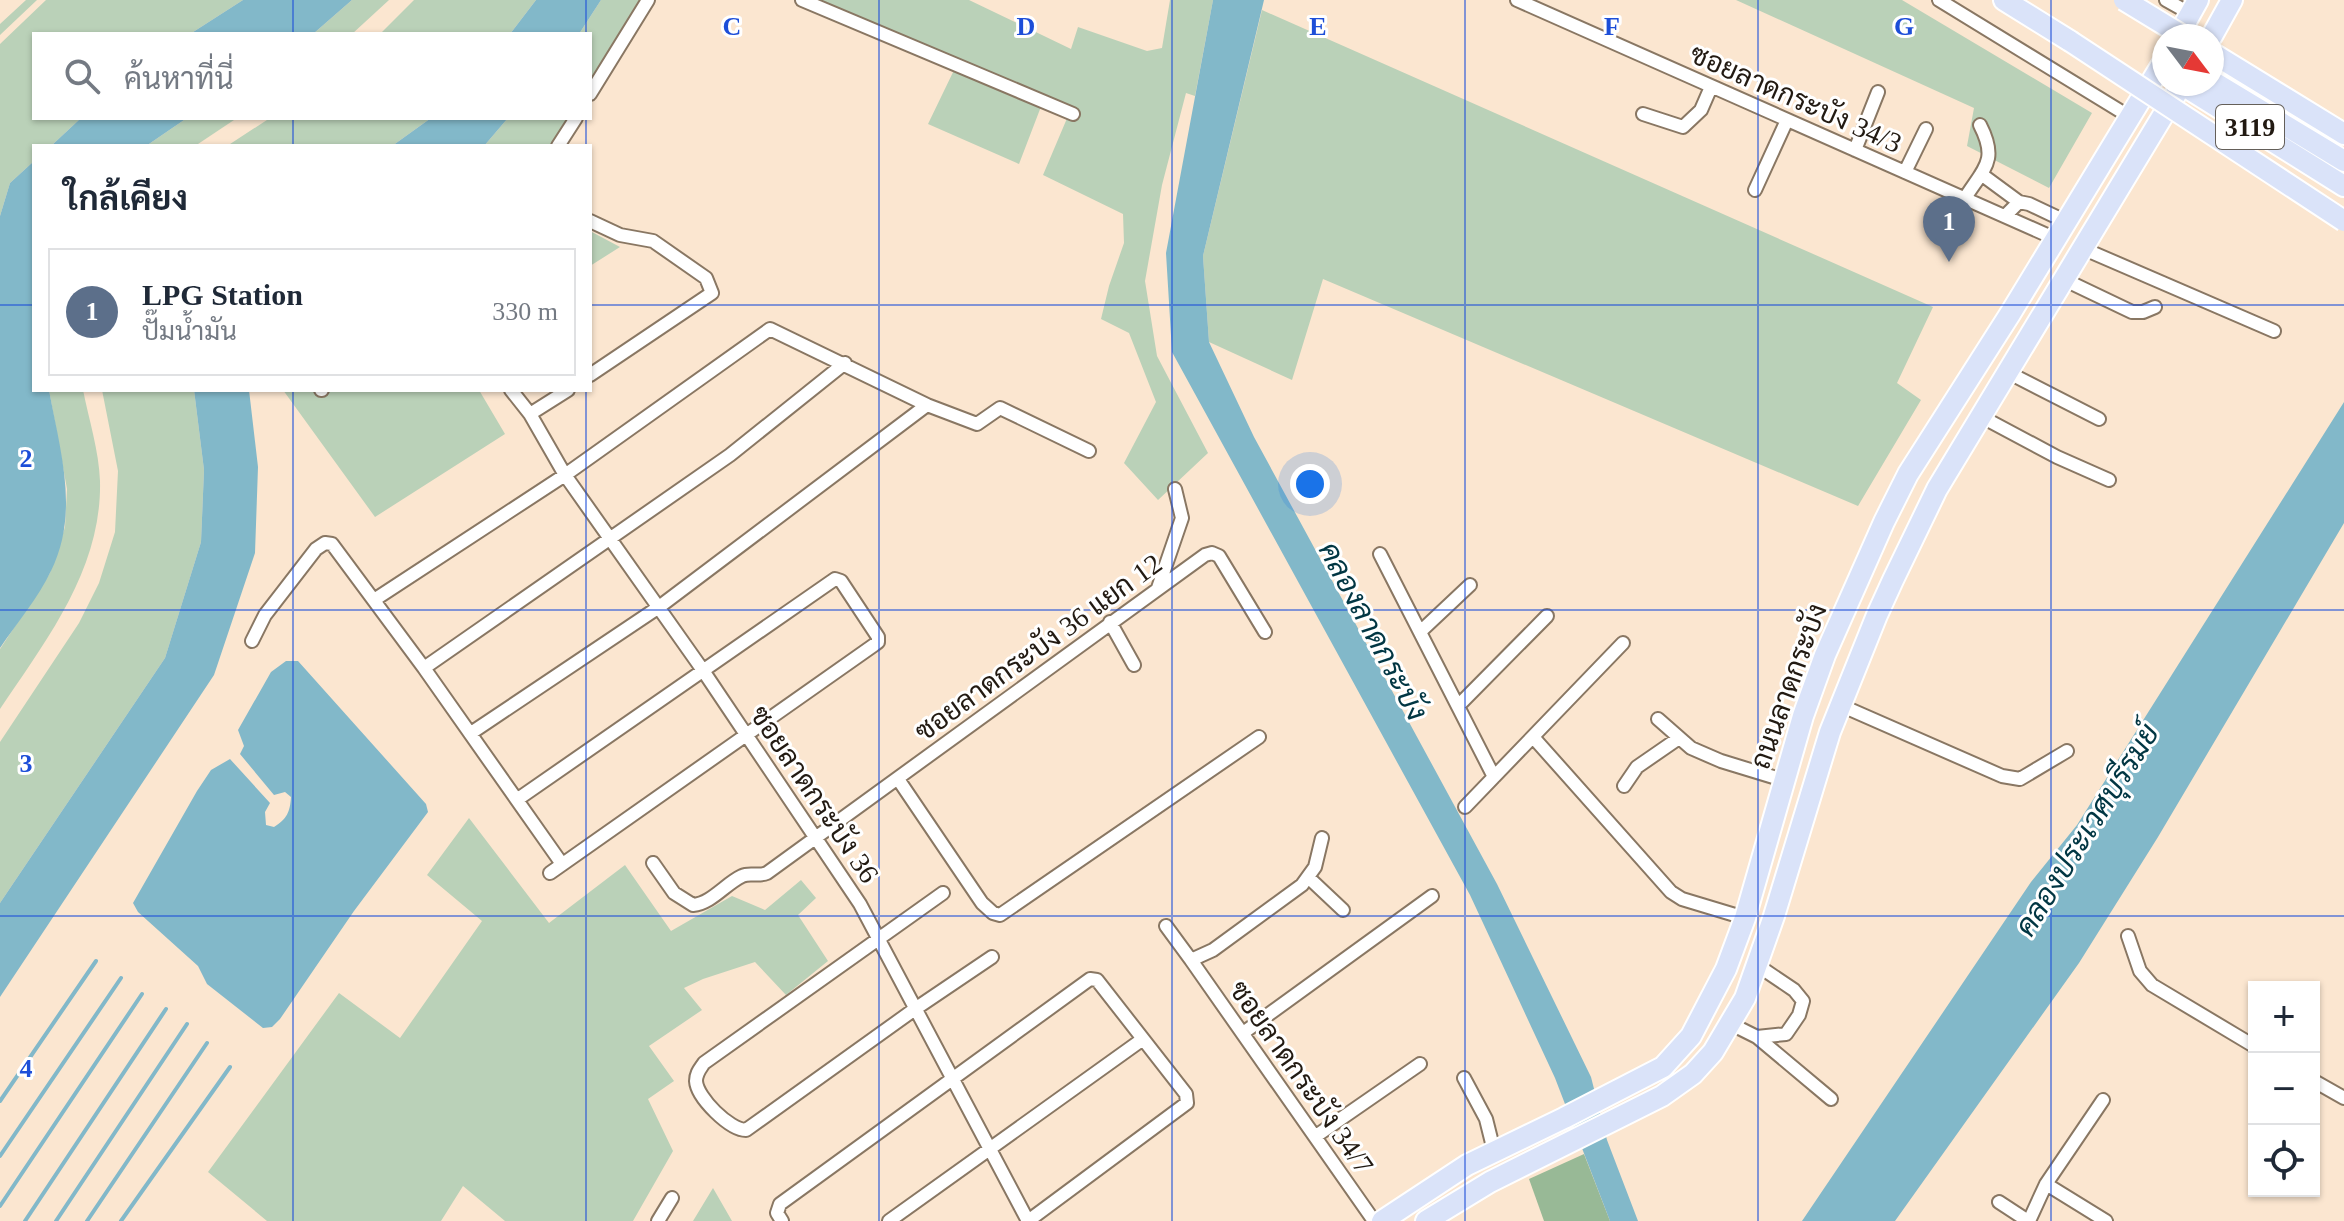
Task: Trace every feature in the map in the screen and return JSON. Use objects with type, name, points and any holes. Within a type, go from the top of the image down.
[{"type":"main road","points":[[2004,0],[2344,221]]},
{"type":"main road","points":[[2124,0],[2162,24]]},
{"type":"main road","points":[[2219,24],[2232,0]]},
{"type":"main road","points":[[2224,60],[2344,134]]},
{"type":"main road","name":"ถนนลาดกระบัง","points":[[1382,1221],[1441,1180],[1663,1067],[1691,1036],[1726,969],[1745,918],[1783,780],[1825,655],[1878,534],[1908,474],[2152,83]]},
{"type":"main road","name":"3119","points":[[2224,88],[2336,156]]},
{"type":"main road","name":"ถนนลาดกระบัง","points":[[1426,1221],[1490,1182],[1662,1096],[1693,1074],[1713,1052],[1745,998],[1840,705],[1877,615],[1937,489],[2175,96]]},
{"type":"main road","name":"3119","points":[[2201,96],[2344,186]]},
{"type":"main road","points":[[1908,474],[1937,489]]},
{"type":"street","points":[[592,91],[648,0]]},
{"type":"street","points":[[802,0],[1073,114]]},
{"type":"street","name":"ซอยลาดกระบัง 34/3","points":[[1517,0],[2005,216],[2061,230]]},
{"type":"street","points":[[1939,0],[2130,117]]},
{"type":"street","points":[[2166,0],[2194,7]]},
{"type":"street","points":[[1643,114],[1683,127],[1701,110],[1711,87]]},
{"type":"street","points":[[1855,150],[1878,92]]},
{"type":"street","points":[[559,144],[575,120]]},
{"type":"street","points":[[1755,190],[1787,120]]},
{"type":"street","points":[[1965,198],[1990,156],[1990,145],[1980,125]]},
{"type":"street","points":[[1905,172],[1926,129]]},
{"type":"street","points":[[1981,174],[2019,202],[2029,204],[2061,230]]},
{"type":"street","points":[[2005,216],[2019,202]]},
{"type":"street","points":[[592,222],[620,235],[653,241],[706,278],[712,293],[592,374]]},
{"type":"street","points":[[2084,249],[2274,331]]},
{"type":"street","points":[[2065,280],[2132,312],[2155,307]]},
{"type":"street","points":[[374,600],[565,475],[770,329],[927,405],[977,424],[1000,408],[1089,451]]},
{"type":"street","points":[[424,668],[730,455],[845,363]]},
{"type":"street","points":[[2009,373],[2099,419]]},
{"type":"street","name":"ซอยลาดกระบัง 36","points":[[513,392],[530,414],[565,475],[702,669],[860,904],[1028,1221]]},
{"type":"street","points":[[530,414],[565,392]]},
{"type":"street","points":[[471,733],[659,607],[927,405]]},
{"type":"street","points":[[1982,417],[2057,457],[2109,480]]},
{"type":"street","points":[[1158,588],[1182,518],[1175,489]]},
{"type":"street","points":[[252,641],[265,615],[316,549],[325,543],[332,544],[471,733],[562,864]]},
{"type":"street","name":"ซอยลาดกระบัง 36 แยก 12","points":[[653,863],[674,893],[686,903],[698,904],[744,874],[761,876],[767,873],[1110,622],[1212,553],[1219,556],[1265,632]]},
{"type":"street","points":[[1380,554],[1494,777]]},
{"type":"street","points":[[518,799],[835,579],[841,581],[878,637],[878,642],[550,873]]},
{"type":"street","points":[[1420,632],[1470,585]]},
{"type":"street","points":[[1458,706],[1547,616]]},
{"type":"street","points":[[1110,622],[1134,665]]},
{"type":"street","points":[[1465,807],[1623,643]]},
{"type":"street","points":[[1840,705],[2002,776],[2020,779],[2067,751]]},
{"type":"street","points":[[1658,719],[1691,748],[1783,780]]},
{"type":"street","points":[[898,779],[982,903],[1000,915],[1259,737]]},
{"type":"street","points":[[1533,737],[1671,892],[1682,899],[1745,918]]},
{"type":"street","points":[[1624,786],[1637,767],[1679,738]]},
{"type":"street","points":[[1322,838],[1309,878],[1343,910]]},
{"type":"street","name":"ซอยลาดกระบัง 34/7","points":[[1191,960],[1213,950],[1309,878]]},
{"type":"street","points":[[943,893],[704,1063],[696,1085],[706,1101],[733,1128],[746,1130],[992,957]]},
{"type":"street","points":[[1243,1033],[1432,896]]},
{"type":"street","name":"ซอยลาดกระบัง 34/7","points":[[1166,926],[1374,1221]]},
{"type":"street","points":[[2128,936],[2140,971],[2152,985],[2248,1042]]},
{"type":"street","points":[[1757,965],[1794,990],[1803,1001],[1799,1015],[1786,1034],[1757,1037]]},
{"type":"street","points":[[780,1217],[780,1204],[1090,979],[1097,980],[1186,1094],[1187,1103],[1028,1221]]},
{"type":"street","points":[[1731,1024],[1757,1037],[1831,1099]]},
{"type":"street","points":[[889,1221],[1143,1039]]},
{"type":"street","points":[[1316,1136],[1420,1064]]},
{"type":"street","points":[[1464,1078],[1501,1148]]},
{"type":"street","points":[[2320,1084],[2344,1098]]},
{"type":"street","points":[[1999,1202],[2029,1221],[2046,1184],[2103,1100]]},
{"type":"street","points":[[2046,1184],[2106,1221]]},
{"type":"street","points":[[658,1221],[672,1198]]},
{"type":"green space","points":[[26,0],[37,0],[0,35],[0,24]]},
{"type":"green space","points":[[46,0],[243,0],[193,32],[32,32],[32,120],[79,120],[53,144],[32,144],[32,163],[10,183],[0,216],[0,44]]},
{"type":"green space","points":[[352,0],[389,0],[354,32],[315,32]]},
{"type":"green space","points":[[414,0],[536,0],[512,32],[382,32]]},
{"type":"green space","points":[[601,0],[639,0],[592,77],[592,32],[580,32]]},
{"type":"green space","points":[[808,0],[969,0],[1071,49],[1078,27],[1147,51],[1162,48],[1170,0],[1213,0],[1195,96],[1186,93],[1162,185],[1145,281],[1157,356],[1208,453],[1158,500],[1124,463],[1156,402],[1129,333],[1101,319],[1124,243],[1123,214],[1043,175],[1068,116],[1042,104],[1019,164],[928,124],[956,66]]},
{"type":"green space","points":[[1736,0],[1902,0],[2092,113],[2049,188],[1967,146],[1974,108]]},
{"type":"green space","points":[[1262,10],[1933,307],[1897,383],[1921,400],[1858,506],[1323,279],[1292,380],[1209,342],[1203,256]]},
{"type":"green space","points":[[184,120],[234,120],[198,144],[149,144]]},
{"type":"green space","points":[[267,120],[428,120],[395,144],[230,144]]},
{"type":"green space","points":[[506,120],[566,120],[552,144],[486,144]]},
{"type":"green space","points":[[592,232],[620,247],[592,265]]},
{"type":"green space","points":[[49,392],[83,392],[99,470],[98,513],[92,544],[68,602],[0,709],[0,649],[50,573],[65,527],[67,489]]},
{"type":"green space","points":[[102,392],[194,392],[204,470],[201,542],[165,658],[0,903],[0,742],[79,623],[99,583],[115,532],[118,471]]},
{"type":"green space","points":[[284,392],[480,392],[505,434],[375,517]]},
{"type":"green space","points":[[469,818],[549,923],[625,865],[671,931],[732,896],[765,910],[801,880],[816,898],[798,915],[828,961],[786,995],[755,962],[684,988],[702,1010],[649,1046],[674,1081],[648,1099],[673,1151],[633,1221],[505,1221],[463,1186],[441,1221],[267,1221],[208,1172],[339,993],[400,1038],[482,921],[427,875]]},
{"type":"green space","points":[[1584,1154],[1610,1221],[1544,1221],[1529,1179]]},
{"type":"green space","points":[[713,1188],[732,1221],[693,1221]]},
{"type":"water","points":[[243,0],[352,0],[315,32],[193,32]]},
{"type":"water","points":[[536,0],[601,0],[580,32],[512,32]]},
{"type":"water","points":[[1213,0],[1264,0],[1203,256],[1209,342],[1254,437],[1497,884],[1591,1077],[1607,1140],[1638,1221],[1610,1221],[1555,1078],[1470,895],[1172,352],[1166,253]]},
{"type":"water","points":[[79,120],[184,120],[149,144],[53,144]]},
{"type":"water","points":[[428,120],[506,120],[486,144],[395,144]]},
{"type":"water","points":[[32,163],[32,392],[49,392],[62,459],[66,504],[60,549],[51,571],[0,648],[0,216],[10,183]]},
{"type":"water","points":[[194,392],[249,392],[258,467],[255,553],[214,675],[0,997],[0,903],[165,658],[201,542],[204,470]]},
{"type":"water","name":"คลองประเวศบุรีรมย์","points":[[2344,402],[2344,523],[2158,837],[2079,963],[1895,1221],[1802,1221],[2031,882],[2077,825]]},
{"type":"water","points":[[286,661],[298,661],[426,804],[428,812],[354,911],[280,1019],[272,1027],[263,1028],[207,984],[198,966],[138,912],[133,903],[211,770],[230,759],[270,803],[265,812],[266,825],[274,827],[287,815],[291,797],[285,792],[274,795],[240,754],[244,746],[238,730],[271,672]]},
{"type":"waterway","points":[[0,1101],[96,961]]},
{"type":"waterway","points":[[0,1156],[121,978]]},
{"type":"waterway","points":[[0,1206],[142,994]]},
{"type":"waterway","points":[[25,1221],[166,1009]]},
{"type":"waterway","points":[[56,1221],[187,1024]]},
{"type":"waterway","points":[[87,1221],[207,1043]]},
{"type":"waterway","points":[[121,1221],[230,1067]]},
{"type":"place","name":"LPG Station","points":[[1949,262]]},
{"type":"water label","name":"คลองลาดกระบัง","points":[[1373,631]]}]
